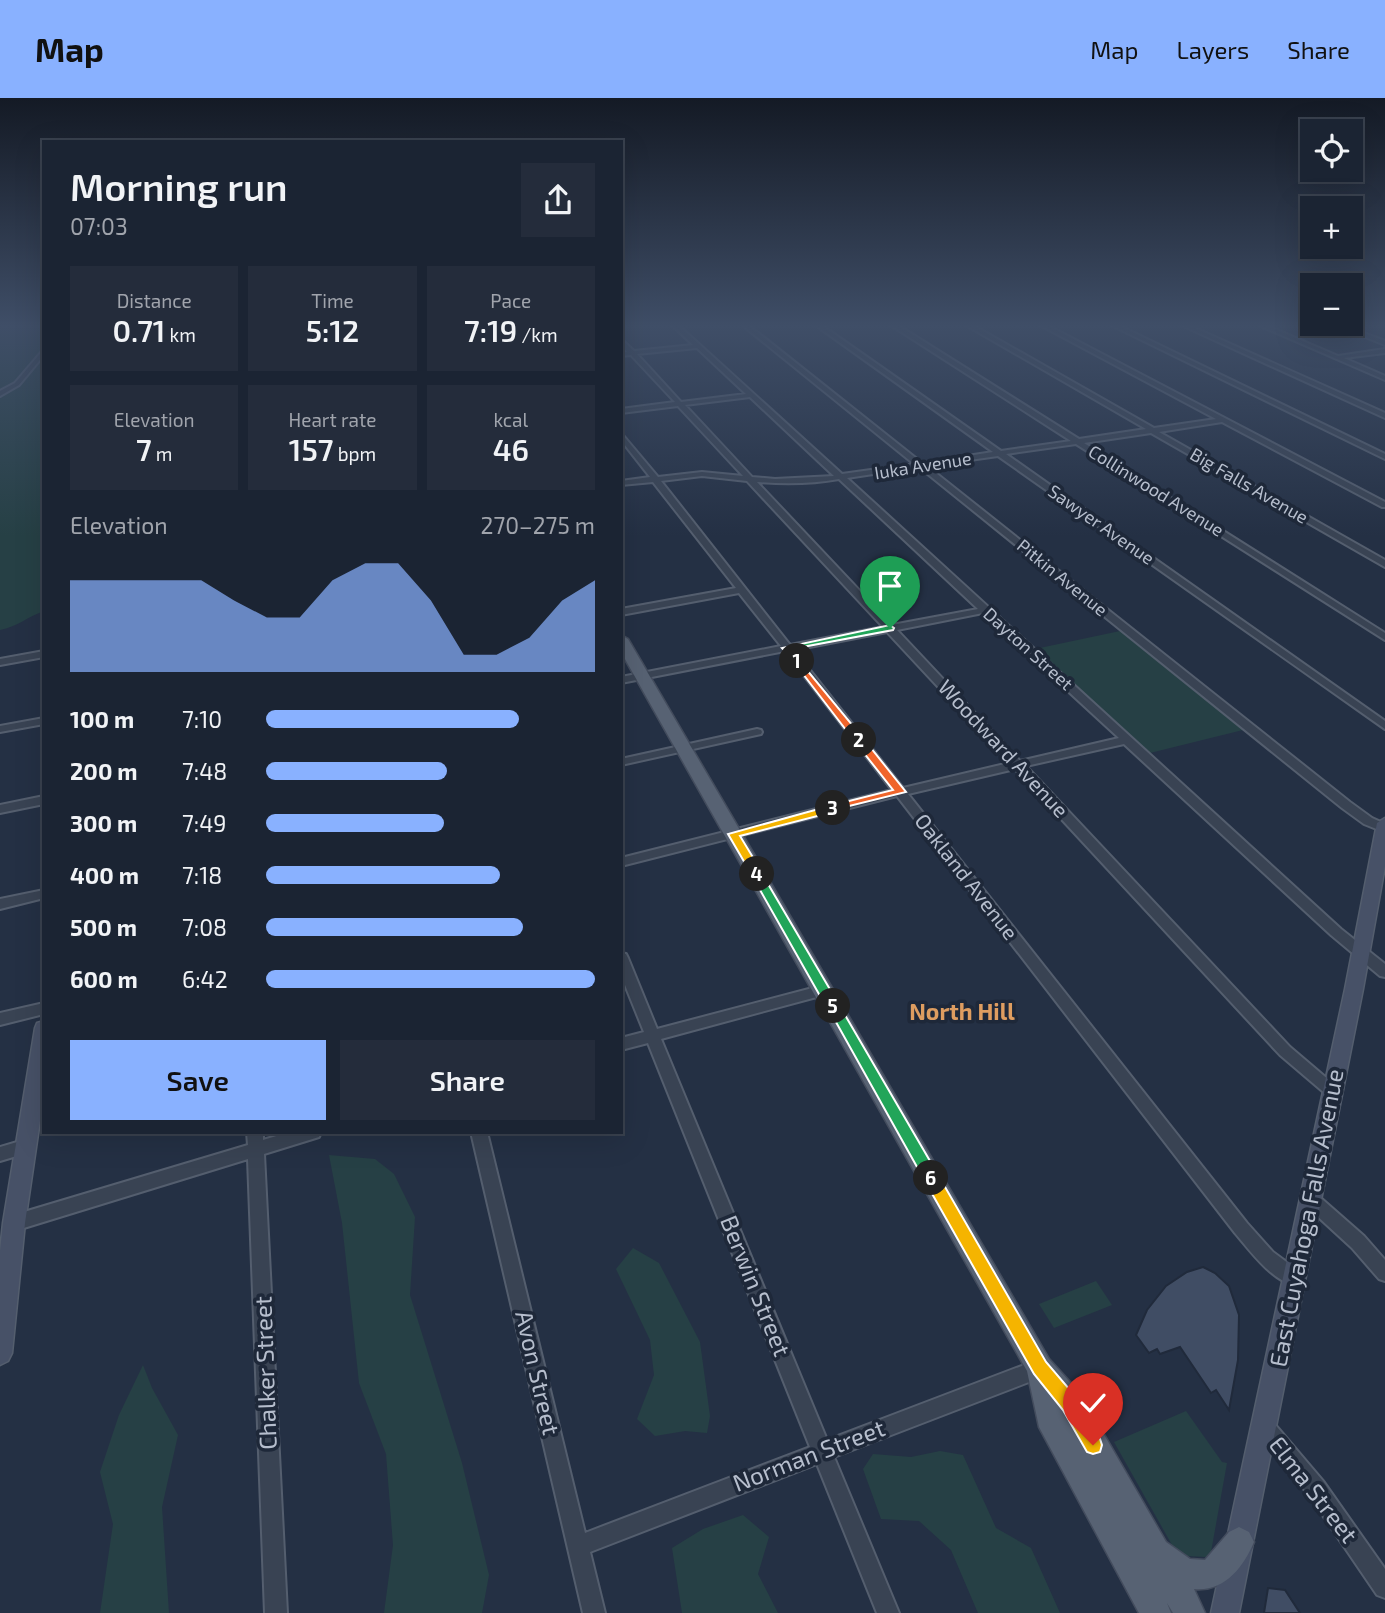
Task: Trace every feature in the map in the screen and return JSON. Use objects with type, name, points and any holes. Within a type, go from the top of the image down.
[{"type":"main road","points":[[623,643],[1040,1368],[1070,1404],[1190,1613]]},
{"type":"main road","points":[[1040,1368],[1049,1417],[1156,1613]]},
{"type":"main road","points":[[1131,1512],[1177,1571],[1194,1576],[1213,1574],[1240,1542]]},
{"type":"street","name":"Woodward Avenue","points":[[671,395],[1284,1051],[1332,1091]]},
{"type":"street","points":[[623,411],[751,395]]},
{"type":"street","name":"Dayton Street","points":[[751,395],[1126,740],[1385,972]]},
{"type":"street","name":"Pitkin Avenue","points":[[833,395],[1346,806],[1368,821],[1385,825]]},
{"type":"street","name":"Sawyer Avenue","points":[[917,395],[1385,726]]},
{"type":"street","name":"Collinwood Avenue","points":[[1003,395],[1385,637]]},
{"type":"street","name":"Big Falls Avenue","points":[[1091,395],[1385,564]]},
{"type":"street","points":[[1175,395],[1385,505]]},
{"type":"street","points":[[1257,395],[1385,457]]},
{"type":"street","points":[[1338,395],[1385,416]]},
{"type":"street","name":"Iuka Avenue","points":[[623,483],[702,474],[794,482],[842,478],[1223,420]]},
{"type":"street","name":"Oakland Avenue","points":[[623,438],[1241,1228],[1267,1258],[1294,1278]]},
{"type":"street","points":[[623,612],[740,590]]},
{"type":"street","points":[[623,680],[985,610]]},
{"type":"street","points":[[0,662],[42,654]]},
{"type":"street","points":[[0,729],[42,721]]},
{"type":"street","points":[[623,762],[757,732]]},
{"type":"street","points":[[623,862],[900,792],[1126,740]]},
{"type":"street","points":[[0,809],[42,800]]},
{"type":"street","name":"East Cuyahoga Falls Avenue","points":[[1225,1613],[1354,989],[1359,951],[1381,863],[1385,825]]},
{"type":"street","points":[[0,904],[42,894]]},
{"type":"street","name":"Berwin Street","points":[[623,963],[888,1613]]},
{"type":"street","points":[[623,1044],[824,990]]},
{"type":"street","points":[[0,1019],[42,1008]]},
{"type":"street","points":[[0,1353],[24,1147],[42,1040]]},
{"type":"street","points":[[14,1223],[255,1141],[300,1134]]},
{"type":"street","name":"Avon Street","points":[[479,1134],[594,1613]]},
{"type":"street","name":"Chalker Street","points":[[255,1141],[276,1613]]},
{"type":"street","points":[[0,1154],[24,1147]]},
{"type":"street","points":[[1309,1198],[1358,1242],[1385,1273]]},
{"type":"street","name":"Norman Street","points":[[578,1546],[1040,1368]]},
{"type":"street","name":"Elma Street","points":[[1265,1428],[1316,1488],[1385,1587]]},
{"type":"green space","points":[[0,395],[42,395],[42,612],[0,630]]},
{"type":"green space","points":[[1120,631],[1243,730],[1150,753],[1035,649]]},
{"type":"green space","points":[[329,1155],[375,1159],[394,1174],[415,1217],[410,1295],[462,1463],[489,1575],[482,1613],[384,1613],[393,1545],[386,1454],[359,1383],[342,1223]]},
{"type":"green space","points":[[633,1248],[659,1263],[700,1342],[710,1416],[707,1433],[685,1431],[655,1436],[637,1419],[654,1375],[650,1340],[616,1269]]},
{"type":"green space","points":[[1096,1281],[1112,1305],[1054,1328],[1039,1304]]},
{"type":"green space","points":[[143,1365],[152,1388],[178,1435],[162,1507],[169,1613],[100,1613],[113,1524],[100,1472],[119,1415]]},
{"type":"green space","points":[[1186,1411],[1222,1462],[1227,1463],[1211,1552],[1206,1557],[1186,1556],[1172,1545],[1114,1442]]},
{"type":"green space","points":[[940,1451],[963,1455],[996,1528],[1031,1548],[1060,1613],[978,1613],[951,1550],[919,1521],[881,1519],[863,1469],[873,1454],[911,1457]]},
{"type":"green space","points":[[743,1515],[769,1537],[758,1574],[778,1613],[682,1613],[672,1548],[703,1529]]},
{"type":"building","points":[[1203,1267],[1215,1273],[1229,1286],[1239,1315],[1238,1360],[1229,1410],[1216,1390],[1211,1393],[1180,1347],[1160,1354],[1157,1349],[1149,1353],[1136,1335],[1147,1310],[1166,1286],[1187,1272]]},
{"type":"building","points":[[1268,1588],[1285,1590],[1300,1613],[1264,1613]]},
{"type":"district","name":"North Hill","points":[[962,1012]]},
{"type":"route","points":[[890,628],[786,648],[900,792],[734,834],[1040,1368],[1070,1404],[1093,1445]]}]
